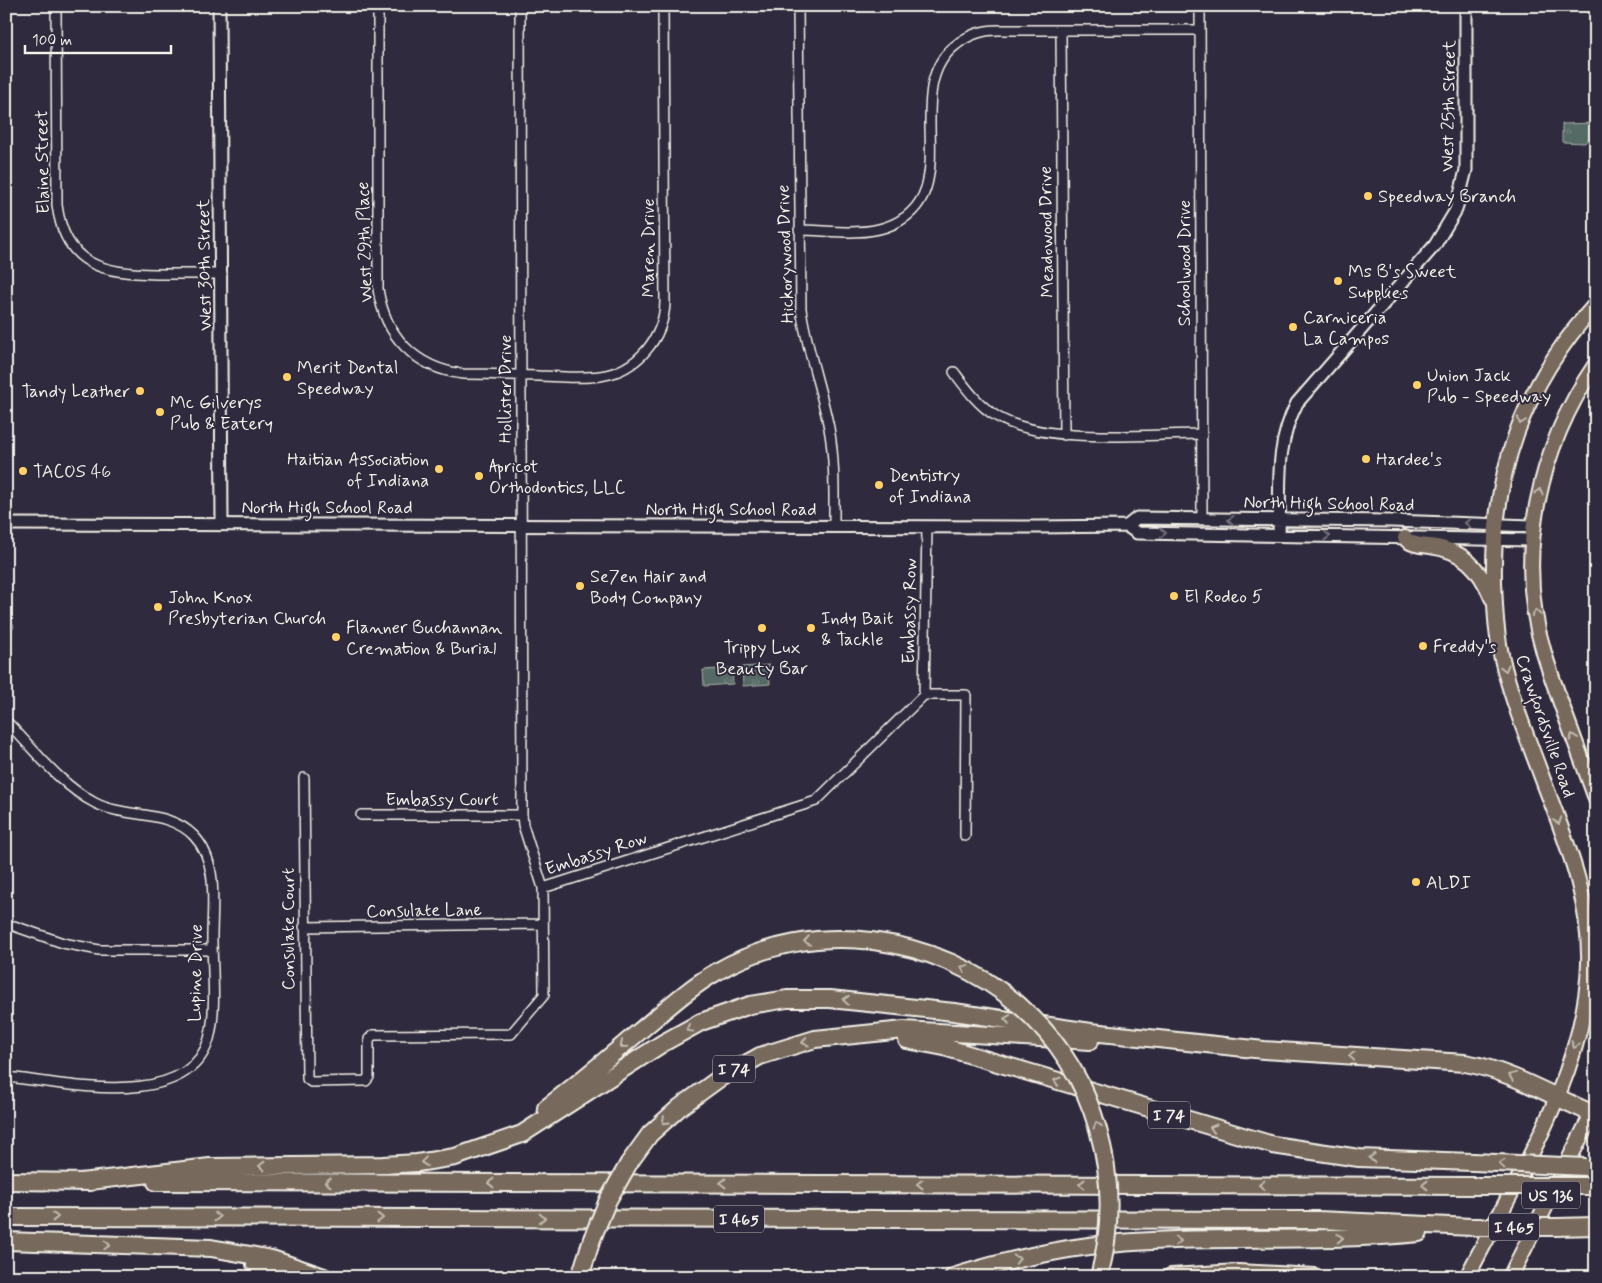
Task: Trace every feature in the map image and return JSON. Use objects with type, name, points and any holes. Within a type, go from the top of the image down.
[{"type":"highway","points":[[504,1139],[566,1093],[693,987],[730,964],[770,949],[815,940],[848,939],[886,942],[911,947],[941,957],[978,975],[1019,1005],[1047,1033],[1064,1055],[1087,1096],[1099,1131],[1107,1167],[1109,1205],[1106,1246],[1099,1277]]},
{"type":"highway","points":[[81,1182],[210,1167],[417,1163],[455,1157],[522,1134],[663,1043],[701,1022],[750,1006],[788,999],[830,999],[954,1012],[1091,1032],[1264,1050],[1466,1063],[1512,1076],[1556,1097],[1595,1112]]},
{"type":"highway","points":[[870,1035],[904,1030],[1231,1051],[1264,1050]]},
{"type":"highway","name":"I 74","points":[[580,1277],[608,1200],[629,1163],[650,1134],[680,1107],[741,1065],[769,1053],[815,1039],[870,1035],[944,1047],[1273,1146],[1359,1158],[1591,1168]]},
{"type":"highway","name":"I 465","points":[[6,1181],[1596,1186]]},
{"type":"highway","name":"I 465","points":[[6,1217],[1318,1220],[1472,1227],[1596,1226]]},
{"type":"highway","points":[[953,1277],[1015,1259],[1091,1246],[1160,1241],[1379,1237],[1472,1227]]},
{"type":"highway","points":[[6,1241],[211,1248],[242,1252],[301,1267],[324,1277]]},
{"type":"highway","points":[[177,1248],[240,1259],[286,1277]]},
{"type":"highway","points":[[1171,1277],[1238,1273],[1315,1277]]},
{"type":"main road","name":"Crawfordsville Road","points":[[1466,1277],[1545,1124],[1574,1049],[1586,1002],[1590,962],[1587,920],[1574,865],[1508,681],[1500,650],[1494,606],[1494,524],[1505,470],[1523,416],[1549,366],[1596,304]]},
{"type":"main road","name":"Crawfordsville Road","points":[[1596,364],[1569,409],[1549,454],[1540,486],[1533,540],[1534,598],[1543,652],[1596,799]]},
{"type":"main road","points":[[1405,538],[1414,544],[1451,550],[1468,560],[1481,575],[1494,606]]},
{"type":"main road","name":"US 136","points":[[1510,1277],[1595,1112]]},
{"type":"street","name":"Elaine Street","points":[[56,6],[57,204],[60,227],[69,243],[85,259],[109,271],[222,274]]},
{"type":"street","name":"West 30th Street","points":[[219,6],[222,524]]},
{"type":"street","name":"West 29th Place","points":[[378,6],[378,289],[386,320],[402,346],[416,358],[432,366],[462,374],[521,375]]},
{"type":"street","name":"Hollister Drive","points":[[520,6],[522,814],[523,825],[543,888]]},
{"type":"street","name":"Maren Drive","points":[[521,375],[587,377],[609,374],[637,360],[656,336],[665,306],[663,6]]},
{"type":"street","name":"Hickorywood Drive","points":[[798,6],[801,309],[805,336],[825,409],[831,444],[834,527]]},
{"type":"street","name":"Schoolwood Drive","points":[[1200,6],[1202,519]]},
{"type":"street","name":"West 25th Street","points":[[1278,535],[1280,454],[1284,432],[1297,403],[1435,245],[1448,226],[1460,197],[1466,170],[1466,6]]},
{"type":"street","name":"Meadowood Drive","points":[[1061,30],[1064,435]]},
{"type":"street","points":[[799,230],[873,230],[903,218],[919,202],[928,182],[931,86],[936,70],[946,55],[967,37],[984,31],[1200,30]]},
{"type":"street","points":[[954,372],[974,398],[996,416],[1021,427],[1064,435],[1202,434]]},
{"type":"street","name":"North High School Road","points":[[6,524],[834,527],[1126,526],[1137,518],[1279,521],[1392,520],[1534,526]]},
{"type":"street","name":"North High School Road","points":[[1126,526],[1137,534],[1533,540]]},
{"type":"street","name":"Embassy Row","points":[[307,1079],[311,1082],[366,1081],[369,1077],[370,1039],[373,1035],[511,1034],[544,996],[543,888],[816,801],[924,695],[927,527]]},
{"type":"street","points":[[924,695],[966,695],[965,836]]},
{"type":"street","name":"Lupine Drive","points":[[6,1076],[77,1086],[148,1086],[178,1077],[201,1056],[211,1031],[212,950],[210,866],[203,848],[195,837],[186,829],[167,820],[117,812],[88,800],[66,783],[7,725]]},
{"type":"street","name":"Consulate Court","points":[[304,778],[307,1079]]},
{"type":"street","name":"Embassy Court","points":[[361,815],[522,814]]},
{"type":"street","name":"Consulate Lane","points":[[304,927],[544,924]]},
{"type":"street","points":[[14,926],[63,943],[99,950],[212,950]]},
{"type":"green space","points":[[1596,123],[1596,130],[1585,143],[1562,142],[1562,124]]},
{"type":"green space","points":[[769,665],[770,684],[743,686],[742,667]]},
{"type":"green space","points":[[732,668],[733,684],[704,686],[703,670]]},
{"type":"place","name":"Speedway Branch","points":[[1368,196]]},
{"type":"place","name":"Ms B's Sweet Supplies","points":[[1338,281]]},
{"type":"place","name":"Carniceria La Campos","points":[[1293,327]]},
{"type":"place","name":"Merit Dental Speedway","points":[[287,377]]},
{"type":"place","name":"Union Jack Pub - Speedway","points":[[1417,385]]},
{"type":"place","name":"Tandy Leather","points":[[140,391]]},
{"type":"place","name":"Mc Gilverys Pub & Eatery","points":[[160,412]]},
{"type":"place","name":"Hardee's","points":[[1366,459]]},
{"type":"place","name":"Haitian Association of Indiana","points":[[439,469]]},
{"type":"place","name":"TACOS 46","points":[[23,471]]},
{"type":"place","name":"Apricot Orthodontics, LLC","points":[[479,476]]},
{"type":"place","name":"Dentistry of Indiana","points":[[879,485]]},
{"type":"place","name":"Se7en Hair and Body Company","points":[[580,586]]},
{"type":"place","name":"El Rodeo 5","points":[[1174,596]]},
{"type":"place","name":"John Knox Presbyterian Church","points":[[158,607]]},
{"type":"place","name":"Trippy Lux Beauty Bar","points":[[762,628]]},
{"type":"place","name":"Indy Bait & Tackle","points":[[811,628]]},
{"type":"place","name":"Flanner Buchannan Cremation & Burial","points":[[336,637]]},
{"type":"place","name":"Freddy's","points":[[1423,646]]},
{"type":"place","name":"ALDI","points":[[1416,882]]}]
